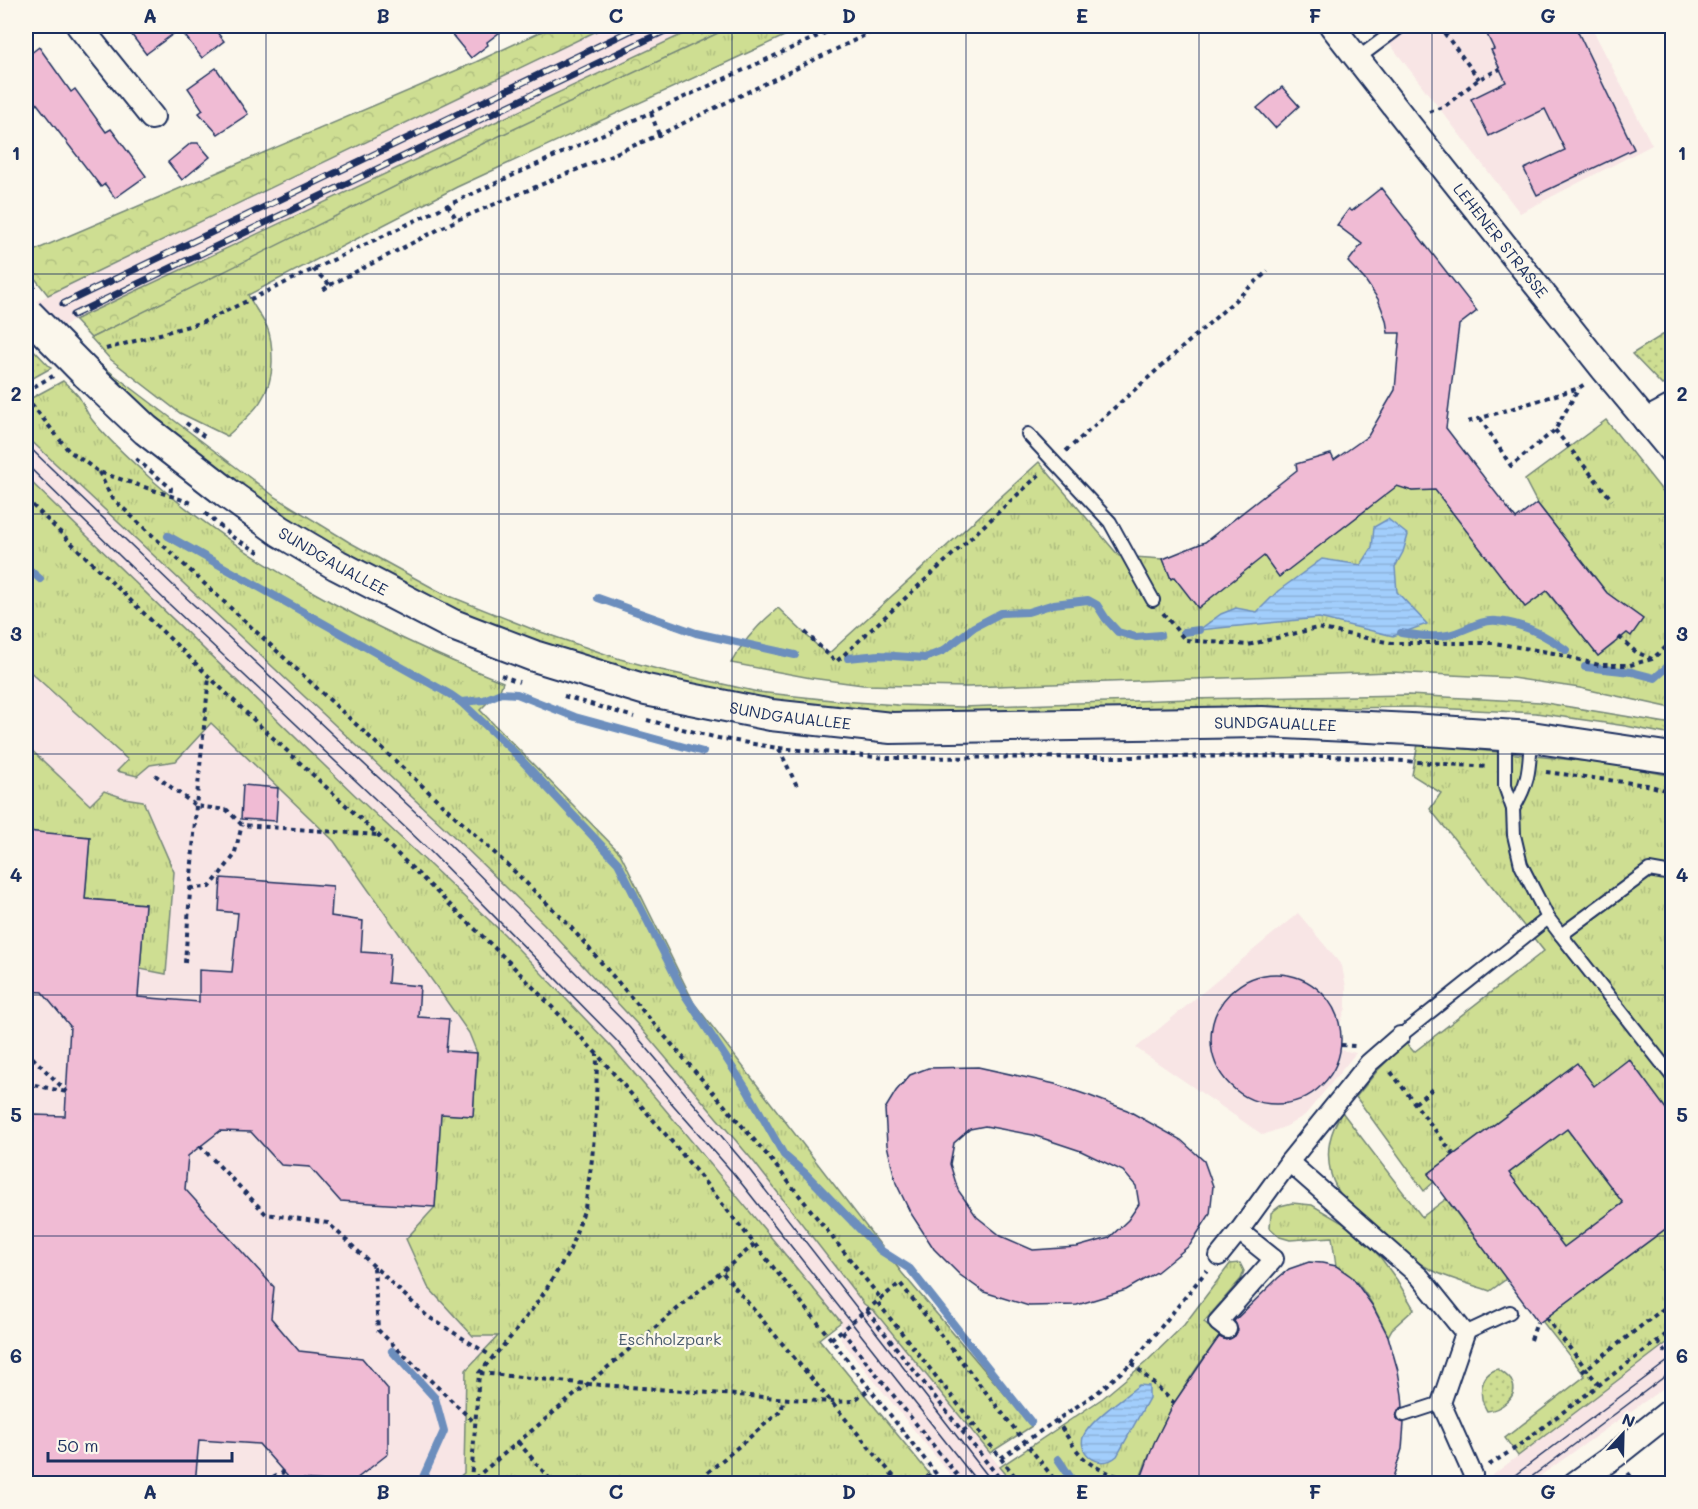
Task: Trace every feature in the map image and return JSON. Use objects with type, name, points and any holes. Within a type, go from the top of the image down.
[{"type":"street","points":[[79,26],[152,117]]},
{"type":"street","name":"LEHENER STRASSE","points":[[1332,26],[1603,369],[1672,452]]},
{"type":"street","name":"SUNDGAUALLEE","points":[[26,311],[146,430],[226,493],[280,531],[338,565],[453,624],[534,656],[646,690],[771,715],[891,728],[1262,722],[1518,736],[1672,758]]},
{"type":"street","points":[[1646,421],[1672,407]]},
{"type":"street","points":[[1219,1256],[1289,1162],[1378,1055],[1400,1036]]},
{"type":"street","points":[[1289,1162],[1420,1277],[1465,1333],[1441,1403],[1473,1475]]},
{"type":"street","points":[[1227,1329],[1218,1322],[1274,1260],[1239,1232]]},
{"type":"street","points":[[1575,1484],[1672,1410]]},
{"type":"lane","points":[[1358,58],[1401,26]]},
{"type":"lane","points":[[1028,434],[1110,522],[1153,600]]},
{"type":"lane","points":[[1518,736],[1505,786],[1513,809],[1514,835],[1521,865],[1548,918],[1672,1076]]},
{"type":"lane","points":[[1513,809],[1525,788],[1529,769],[1518,736]]},
{"type":"lane","points":[[1561,935],[1649,870],[1672,874]]},
{"type":"lane","points":[[1400,1036],[1548,918]]},
{"type":"lane","points":[[1465,1333],[1510,1312]]},
{"type":"lane","points":[[1404,1415],[1441,1403]]},
{"type":"path","points":[[106,350],[203,322],[448,205],[840,26]]},
{"type":"path","points":[[320,292],[457,220],[659,135],[884,26]]},
{"type":"path","points":[[1439,26],[1479,79]]},
{"type":"path","points":[[1406,121],[1445,106],[1479,79],[1500,69]]},
{"type":"path","points":[[651,113],[659,135]]},
{"type":"path","points":[[448,205],[457,220]]},
{"type":"path","points":[[313,269],[330,285]]},
{"type":"path","points":[[1054,462],[1268,271]]},
{"type":"path","points":[[1468,422],[1579,388],[1603,369]]},
{"type":"path","points":[[26,391],[56,374]]},
{"type":"path","points":[[1480,418],[1511,466],[1555,430],[1579,388]]},
{"type":"path","points":[[26,397],[68,450],[99,472],[170,496]]},
{"type":"path","points":[[1555,430],[1612,500]]},
{"type":"path","points":[[99,472],[111,497],[514,871],[568,924],[768,1156],[1021,1484]]},
{"type":"path","points":[[805,632],[836,662],[1042,473]]},
{"type":"path","points":[[26,499],[258,724],[378,835],[509,962],[597,1054],[755,1244],[944,1484]]},
{"type":"path","points":[[1153,600],[1185,640],[1248,645],[1317,628],[1391,644],[1494,643],[1553,653],[1599,665],[1630,665],[1652,659],[1672,642]]},
{"type":"path","points":[[1619,637],[1636,652],[1652,659]]},
{"type":"path","points":[[185,963],[196,806],[209,677]]},
{"type":"path","points":[[778,748],[797,786]]},
{"type":"path","points":[[155,775],[196,806],[227,810],[243,825],[378,835]]},
{"type":"path","points":[[190,888],[210,887],[234,856],[243,825]]},
{"type":"path","points":[[26,1051],[67,1092],[26,1083]]},
{"type":"path","points":[[470,1482],[479,1373],[516,1331],[547,1287],[569,1252],[585,1208],[596,1112],[597,1054]]},
{"type":"path","points":[[1378,1055],[1454,1155]]},
{"type":"path","points":[[1415,1103],[1435,1086]]},
{"type":"path","points":[[200,1146],[266,1214],[328,1223],[427,1316],[493,1357]]},
{"type":"path","points":[[470,1482],[755,1244]]},
{"type":"path","points":[[1001,1458],[1024,1440],[1098,1392],[1132,1363],[1219,1256]]},
{"type":"path","points":[[374,1267],[378,1330],[475,1424]]},
{"type":"path","points":[[723,1273],[900,1484]]},
{"type":"path","points":[[831,1339],[900,1283],[1058,1484]]},
{"type":"path","points":[[1582,1372],[1672,1302]]},
{"type":"path","points":[[867,1311],[1004,1484]]},
{"type":"path","points":[[1546,1318],[1599,1385]]},
{"type":"path","points":[[1531,1340],[1537,1322]]},
{"type":"path","points":[[1514,1449],[1672,1330]]},
{"type":"path","points":[[842,1331],[964,1484]]},
{"type":"path","points":[[1658,1342],[1672,1361]]},
{"type":"path","points":[[1132,1363],[1174,1403]]},
{"type":"path","points":[[479,1373],[589,1384],[831,1402],[853,1401],[870,1389]]},
{"type":"path","points":[[694,1484],[782,1410],[783,1399]]},
{"type":"path","points":[[1056,1420],[1088,1462],[1138,1483]]},
{"type":"path","points":[[963,1431],[974,1424]]},
{"type":"path","points":[[518,1442],[554,1484]]},
{"type":"path","points":[[920,1484],[934,1471]]},
{"type":"path","points":[[273,1478],[284,1472]]},
{"type":"shaded area","points":[[607,26],[700,26],[74,320],[26,346],[26,306]]},
{"type":"shaded area","points":[[1376,26],[1591,26],[1652,145],[1520,213]]},
{"type":"shaded area","points":[[26,436],[445,828],[544,924],[638,1025],[754,1162],[864,1304],[875,1312],[1013,1483],[957,1483],[841,1340],[841,1322],[610,1045],[520,949],[356,796],[26,477]]},
{"type":"shaded area","points":[[26,531],[587,1067],[499,1336],[466,1370],[464,1473],[452,1483],[26,1483]]},
{"type":"shaded area","points":[[1298,913],[1342,966],[1346,987],[1346,1008],[1340,1024],[1341,1050],[1356,1053],[1305,1115],[1287,1126],[1263,1135],[1136,1048]]},
{"type":"shaded area","points":[[1672,1339],[1672,1382],[1530,1483],[1481,1484]]},
{"type":"green space","points":[[553,26],[607,26],[48,295],[26,267],[26,254],[476,62]]},
{"type":"green space","points":[[700,26],[733,26],[91,338],[74,320]]},
{"type":"green space","points":[[733,26],[806,26],[457,187],[248,295],[268,331],[272,359],[271,372],[260,403],[227,436],[180,413],[110,359],[91,338],[444,162]]},
{"type":"green space","points":[[1672,329],[1672,380],[1662,385],[1632,354]]},
{"type":"green space","points":[[28,344],[51,368],[26,382],[26,346]]},
{"type":"green space","points":[[101,365],[274,496],[349,542],[442,593],[532,629],[620,659],[661,670],[758,692],[898,705],[963,707],[1190,699],[1408,695],[1540,702],[1672,724],[1672,735],[1536,713],[1410,707],[921,719],[751,703],[571,656],[450,610],[276,514],[183,445],[96,368]]},
{"type":"green space","points":[[63,381],[79,397],[93,421],[120,450],[176,500],[218,532],[263,562],[359,617],[407,641],[503,682],[500,690],[480,710],[620,853],[694,1003],[902,1273],[1032,1426],[990,1453],[875,1312],[864,1304],[754,1162],[638,1025],[544,924],[445,828],[26,436],[26,401]]},
{"type":"green space","points":[[1606,420],[1672,503],[1672,708],[1580,688],[1512,678],[1390,672],[967,687],[863,685],[731,663],[752,633],[778,608],[827,655],[1039,462],[1119,556],[1163,559],[1171,578],[1271,550],[1267,560],[1279,576],[1388,481],[1412,491],[1436,489],[1525,607],[1543,594],[1536,586],[1540,583],[1598,656],[1614,644],[1613,641],[1642,619],[1607,593],[1537,503],[1525,480]]},
{"type":"green space","name":"Eschholzpark","points":[[26,477],[356,796],[504,934],[610,1045],[841,1322],[819,1339],[937,1483],[452,1483],[464,1473],[466,1370],[498,1336],[473,1336],[428,1287],[406,1239],[435,1207],[439,1143],[411,1112],[473,1116],[477,1053],[469,1033],[334,841],[211,723],[176,761],[150,765],[137,776],[117,771],[128,760],[26,668]]},
{"type":"green space","points":[[1418,744],[1612,764],[1672,776],[1672,1191],[1577,1064],[1428,1174],[1434,1182],[1424,1191],[1356,1097],[1378,1070],[1406,1043],[1414,1052],[1544,951],[1430,809],[1441,793],[1412,775]]},
{"type":"green space","points":[[26,745],[90,805],[104,791],[124,798],[143,801],[174,872],[166,974],[140,969],[145,904],[85,899],[90,837],[27,832],[32,771],[26,770]]},
{"type":"green space","points":[[1342,1112],[1422,1217],[1446,1199],[1505,1280],[1490,1291],[1438,1273],[1392,1244],[1360,1217],[1337,1187],[1329,1165],[1330,1141]]},
{"type":"green space","points":[[1567,1129],[1623,1203],[1564,1247],[1509,1173]]},
{"type":"green space","points":[[1292,1203],[1312,1205],[1341,1222],[1362,1238],[1397,1280],[1414,1309],[1392,1329],[1388,1336],[1361,1287],[1336,1266],[1332,1237],[1290,1240],[1280,1237],[1270,1228],[1271,1213],[1280,1206]]},
{"type":"green space","points":[[1672,1224],[1672,1339],[1518,1456],[1505,1438],[1585,1376],[1542,1321]]},
{"type":"green space","points":[[1240,1263],[1244,1271],[1241,1279],[1204,1322],[1221,1335],[1174,1406],[1154,1443],[1138,1483],[1013,1483],[1000,1467],[1103,1398],[1145,1363],[1184,1325],[1230,1264]]},
{"type":"green space","points":[[1498,1369],[1511,1380],[1513,1393],[1507,1402],[1487,1411],[1482,1399],[1482,1387],[1487,1376]]},
{"type":"water","points":[[1388,519],[1408,535],[1395,567],[1397,592],[1427,624],[1393,636],[1319,618],[1199,630],[1221,614],[1236,608],[1257,612],[1278,591],[1322,559],[1361,565],[1372,548],[1374,527]]},
{"type":"water","points":[[1139,1385],[1149,1386],[1149,1398],[1117,1456],[1103,1462],[1090,1457],[1083,1446],[1082,1440],[1085,1433],[1103,1414]]},
{"type":"building","points":[[125,26],[212,26],[224,41],[202,58],[180,29],[146,54]]},
{"type":"building","points":[[445,26],[508,26],[471,58]]},
{"type":"building","points":[[1483,26],[1575,26],[1634,149],[1537,195],[1524,169],[1565,150],[1545,109],[1489,136],[1471,99],[1506,82]]},
{"type":"building","points":[[39,47],[71,92],[75,89],[106,132],[111,129],[146,176],[115,198],[105,184],[101,187],[35,101],[26,107],[26,57]]},
{"type":"building","points":[[216,68],[248,114],[218,134],[199,113],[203,110],[188,88]]},
{"type":"building","points":[[1282,87],[1299,106],[1275,128],[1257,108]]},
{"type":"building","points":[[191,143],[198,143],[210,157],[182,180],[168,162]]},
{"type":"building","points":[[1381,188],[1477,311],[1459,325],[1446,428],[1516,519],[1537,503],[1607,593],[1643,619],[1631,636],[1627,633],[1598,656],[1547,591],[1525,607],[1435,490],[1412,491],[1397,486],[1279,577],[1264,556],[1198,608],[1174,577],[1171,579],[1163,559],[1205,542],[1297,470],[1296,464],[1331,454],[1334,460],[1368,436],[1395,390],[1400,333],[1388,333],[1378,299],[1365,280],[1348,262],[1362,244],[1337,225],[1349,209],[1352,211]]},
{"type":"building","points":[[243,785],[278,788],[276,821],[241,819]]},
{"type":"building","points":[[26,831],[90,837],[85,899],[145,904],[138,997],[199,1002],[199,970],[232,972],[238,913],[219,911],[221,878],[333,886],[331,916],[363,921],[361,952],[390,954],[388,983],[420,986],[418,1017],[449,1019],[446,1051],[477,1053],[473,1116],[441,1114],[435,1207],[340,1201],[310,1167],[281,1165],[251,1132],[220,1131],[188,1156],[185,1189],[274,1287],[271,1318],[299,1351],[362,1358],[388,1389],[388,1454],[351,1483],[289,1478],[259,1444],[199,1440],[195,1484],[26,1484],[26,1145],[31,1145],[34,1115],[65,1116],[70,1026],[42,992],[26,991]]},
{"type":"building","points":[[1276,974],[1301,979],[1322,993],[1336,1014],[1341,1039],[1336,1064],[1322,1085],[1301,1099],[1276,1104],[1251,1099],[1230,1085],[1216,1064],[1211,1039],[1216,1014],[1230,993],[1251,979]]},
{"type":"building","points":[[1629,1059],[1672,1117],[1672,1224],[1539,1323],[1428,1174],[1577,1063],[1594,1086]],"holes":[[[1567,1129],[1623,1203],[1564,1247],[1509,1173]]]},
{"type":"building","points":[[978,1067],[1055,1084],[1127,1110],[1181,1140],[1204,1161],[1213,1186],[1210,1214],[1190,1245],[1157,1272],[1126,1290],[1077,1305],[1029,1306],[984,1292],[960,1275],[934,1249],[910,1212],[896,1183],[887,1145],[885,1109],[896,1091],[910,1075],[928,1068]],"holes":[[[985,1126],[1033,1135],[1081,1151],[1123,1171],[1136,1186],[1139,1204],[1128,1220],[1109,1238],[1077,1247],[1033,1250],[1001,1236],[977,1217],[958,1190],[950,1164],[954,1143],[970,1129]]]},
{"type":"building","points":[[1309,1262],[1336,1266],[1352,1277],[1372,1305],[1388,1336],[1402,1395],[1403,1407],[1398,1410],[1396,1417],[1404,1423],[1402,1449],[1391,1484],[1139,1484],[1154,1443],[1174,1403],[1219,1337],[1226,1340],[1235,1336],[1238,1330],[1234,1321],[1289,1269]]},
{"type":"waterway","points":[[168,536],[451,695],[511,749],[618,863],[685,995],[747,1090],[784,1155],[806,1174],[880,1250],[910,1269],[1031,1422]]},
{"type":"waterway","points":[[26,567],[40,579]]},
{"type":"waterway","points":[[598,598],[696,633],[795,655]]},
{"type":"waterway","points":[[848,658],[879,655],[925,658],[943,651],[974,627],[1001,613],[1028,612],[1054,604],[1088,600],[1097,605],[1118,632],[1136,637],[1160,635]]},
{"type":"waterway","points":[[1401,633],[1442,636],[1484,622],[1497,621],[1516,624],[1534,631],[1566,650]]},
{"type":"waterway","points":[[1184,632],[1199,630]]},
{"type":"waterway","points":[[1585,667],[1632,672],[1655,678],[1672,663]]},
{"type":"waterway","points":[[461,702],[484,700],[501,693],[517,694],[575,717],[703,752]]},
{"type":"waterway","points":[[392,1351],[435,1398],[444,1431],[420,1484]]},
{"type":"waterway","points":[[1058,1459],[1075,1484]]},
{"type":"tram line","points":[[26,444],[179,591],[440,835],[629,1027],[745,1164],[994,1484]]},
{"type":"tram line","points":[[26,464],[169,604],[428,849],[616,1040],[734,1174],[979,1484]]},
{"type":"tram line","points":[[1503,1484],[1672,1358]]},
{"type":"tram line","points":[[1522,1484],[1672,1371]]},
{"type":"railway","points":[[63,304],[640,26]]},
{"type":"railway","points":[[73,315],[675,26]]}]
